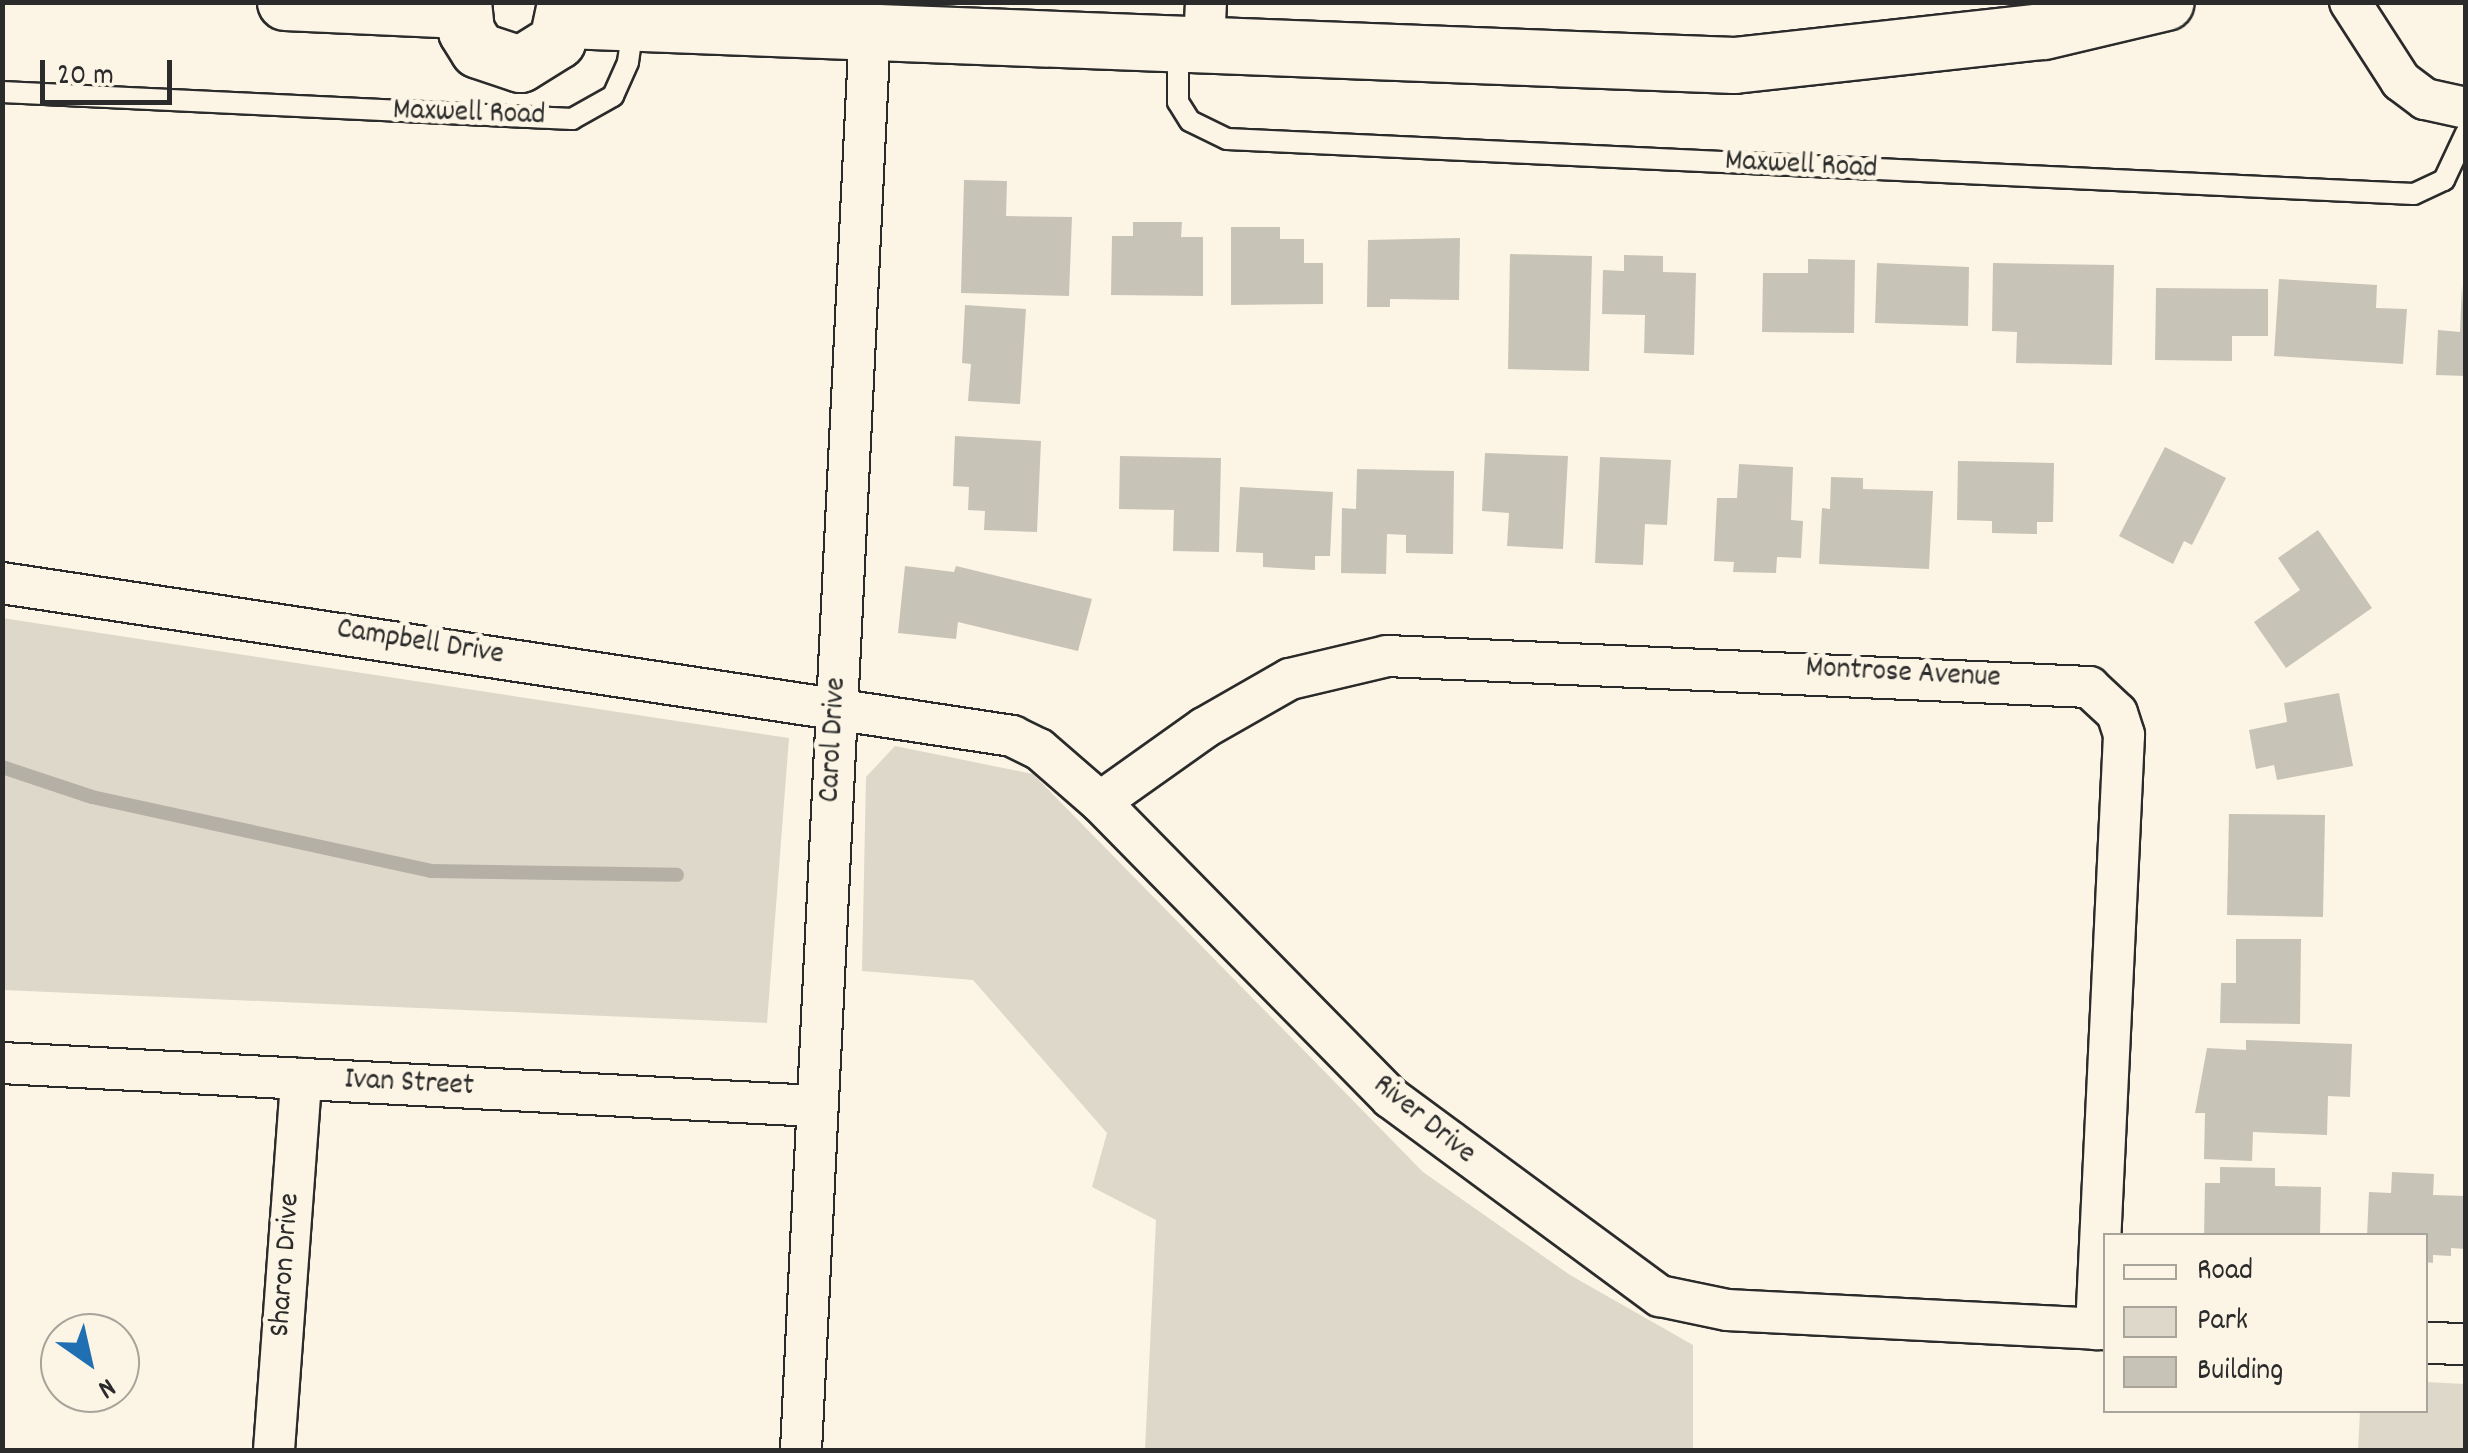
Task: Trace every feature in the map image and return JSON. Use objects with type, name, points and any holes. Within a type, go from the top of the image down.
[{"type":"street","points":[[285,2],[462,6],[478,50],[508,63],[541,56],[566,12],[633,24],[1196,29],[1660,66],[1814,61],[2082,25],[2166,2]]},
{"type":"street","points":[[1970,39],[2042,2]]},
{"type":"street","points":[[2350,2],[2401,81],[2426,98],[2466,108]]},
{"type":"street","name":"Carol Drive","points":[[801,1450],[814,1106],[838,709],[870,29]]},
{"type":"street","name":"Campbell Drive","points":[[2,582],[838,709]]},
{"type":"street","name":"Montrose Avenue","points":[[1100,802],[1263,693],[1318,670],[1386,656],[2089,687],[2117,712],[2124,734],[2105,1233]]},
{"type":"street","name":"River Drive","points":[[838,709],[1012,736],[1039,749],[1100,802],[1391,1098],[1660,1296],[1727,1310],[2101,1329]]},
{"type":"street","name":"Ivan Street","points":[[2,1063],[814,1106]]},
{"type":"street","name":"Sharon Drive","points":[[274,1450],[301,1079]]},
{"type":"street","name":"Montrose Avenue","points":[[2101,1329],[2103,1277]]},
{"type":"street","points":[[2428,1343],[2466,1344]]},
{"type":"lane","name":"Maxwell Road","points":[[2,92],[572,119],[612,96],[628,62],[633,24]]},
{"type":"lane","name":"Maxwell Road","points":[[1196,29],[1178,102],[1190,121],[1227,139],[2414,194],[2454,168],[2466,133]]},
{"type":"green space","points":[[2,618],[789,738],[767,1023],[3,990]]},
{"type":"green space","points":[[895,746],[1033,774],[1423,1172],[1570,1275],[1693,1345],[1693,1450],[1145,1450],[1156,1220],[1092,1187],[1107,1133],[973,980],[862,971],[866,777]]},
{"type":"green space","points":[[2428,1382],[2465,1384],[2465,1450],[2358,1450],[2360,1413],[2428,1413]]},
{"type":"building","points":[[964,180],[1007,181],[1006,216],[1072,217],[1069,296],[961,293]]},
{"type":"building","points":[[1133,222],[1182,222],[1181,237],[1203,237],[1203,296],[1111,295],[1112,236],[1133,236]]},
{"type":"building","points":[[1231,227],[1280,227],[1280,239],[1304,239],[1304,263],[1323,263],[1323,304],[1231,305]]},
{"type":"building","points":[[1460,238],[1459,300],[1390,299],[1390,307],[1367,307],[1368,240]]},
{"type":"building","points":[[1510,254],[1592,256],[1589,371],[1508,369]]},
{"type":"building","points":[[1624,255],[1663,256],[1663,272],[1696,273],[1694,355],[1644,353],[1645,315],[1602,314],[1603,270],[1624,271]]},
{"type":"building","points":[[1808,259],[1855,260],[1854,333],[1762,332],[1763,273],[1808,273]]},
{"type":"building","points":[[1877,263],[1969,267],[1968,326],[1875,323]]},
{"type":"building","points":[[1993,263],[2114,265],[2112,365],[2016,363],[2017,332],[1992,331]]},
{"type":"building","points":[[2279,279],[2377,285],[2376,308],[2407,309],[2403,364],[2274,356]]},
{"type":"building","points":[[2462,284],[2466,376],[2436,375],[2438,330],[2460,332]]},
{"type":"building","points":[[2156,288],[2268,289],[2268,336],[2232,336],[2232,361],[2155,360]]},
{"type":"building","points":[[965,305],[1026,309],[1020,404],[968,401],[971,364],[962,363]]},
{"type":"building","points":[[955,436],[1041,441],[1037,532],[984,530],[985,511],[968,510],[969,487],[953,486]]},
{"type":"building","points":[[2165,447],[2226,478],[2192,545],[2184,541],[2173,564],[2119,536]]},
{"type":"building","points":[[1485,453],[1568,456],[1563,549],[1507,546],[1509,513],[1482,511]]},
{"type":"building","points":[[1120,456],[1221,458],[1219,552],[1173,551],[1174,510],[1119,509]]},
{"type":"building","points":[[1600,457],[1671,460],[1667,525],[1645,524],[1643,565],[1595,563]]},
{"type":"building","points":[[1958,461],[2054,463],[2053,522],[2037,522],[2037,534],[1992,533],[1992,521],[1957,520]]},
{"type":"building","points":[[1739,464],[1793,467],[1791,520],[1803,521],[1801,558],[1777,557],[1776,573],[1733,572],[1734,562],[1714,561],[1717,498],[1737,498]]},
{"type":"building","points":[[1357,469],[1454,471],[1453,554],[1406,553],[1406,535],[1387,534],[1386,574],[1341,573],[1342,508],[1356,509]]},
{"type":"building","points":[[1831,477],[1863,478],[1863,489],[1933,491],[1929,569],[1819,564],[1822,508],[1830,509]]},
{"type":"building","points":[[1240,487],[1333,492],[1330,556],[1315,556],[1315,570],[1263,567],[1263,553],[1236,552]]},
{"type":"building","points":[[2318,530],[2372,608],[2286,668],[2254,622],[2300,590],[2278,558]]},
{"type":"building","points":[[905,566],[954,572],[956,566],[1092,599],[1078,651],[958,622],[956,639],[898,633]]},
{"type":"building","points":[[2339,693],[2353,766],[2277,780],[2274,765],[2256,769],[2249,730],[2287,722],[2284,703]]},
{"type":"building","points":[[2229,814],[2325,815],[2323,917],[2227,915]]},
{"type":"building","points":[[2236,939],[2301,939],[2300,1024],[2220,1023],[2221,983],[2236,983]]},
{"type":"building","points":[[2246,1040],[2352,1044],[2350,1097],[2328,1096],[2327,1135],[2253,1132],[2252,1161],[2204,1159],[2205,1113],[2195,1113],[2207,1048],[2246,1050]]},
{"type":"building","points":[[2220,1167],[2275,1168],[2275,1186],[2321,1187],[2320,1233],[2204,1233],[2205,1183],[2220,1183]]},
{"type":"building","points":[[2392,1172],[2434,1174],[2433,1195],[2466,1196],[2466,1249],[2451,1248],[2451,1256],[2433,1255],[2433,1263],[2428,1262],[2428,1233],[2367,1233],[2369,1192],[2391,1193]]},
{"type":"waterway","points":[[2,767],[92,797],[431,871],[677,875]]}]
